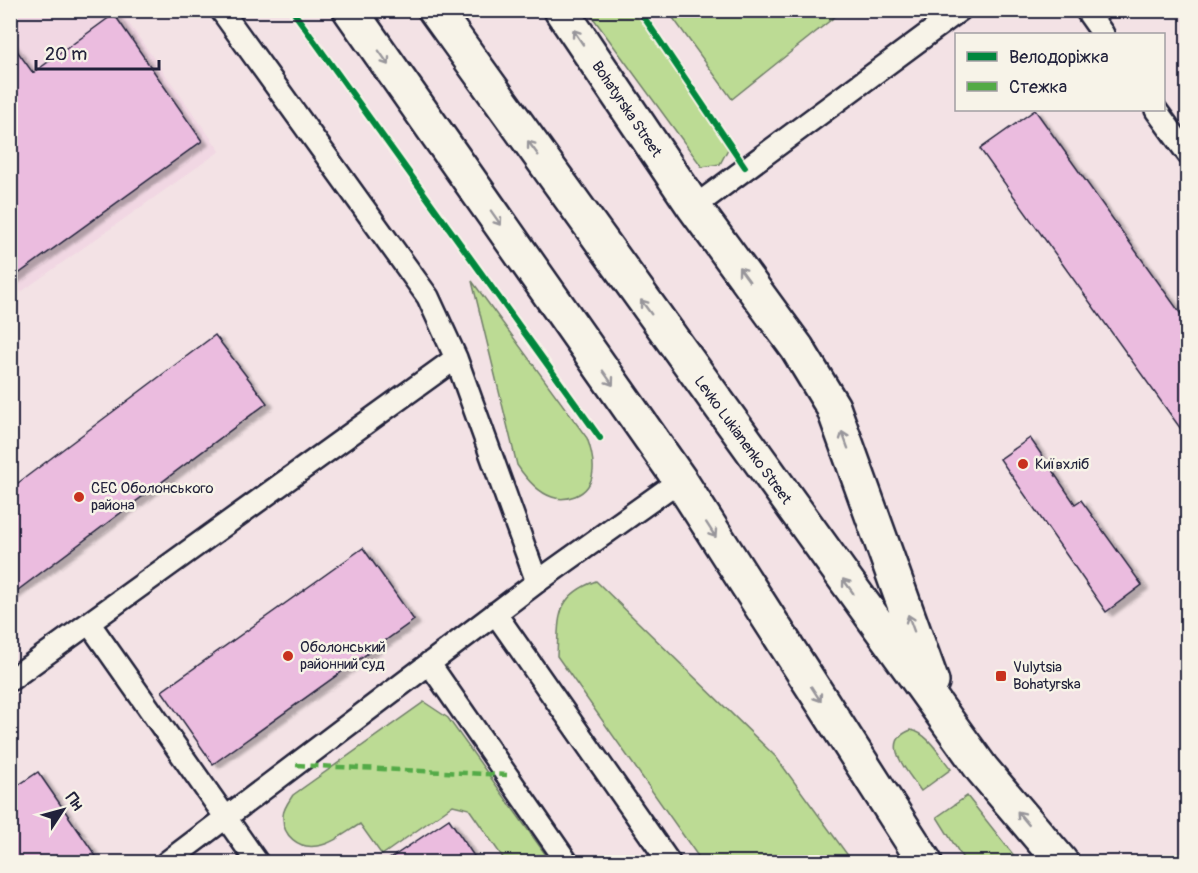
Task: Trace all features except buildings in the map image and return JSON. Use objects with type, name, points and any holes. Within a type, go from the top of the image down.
[{"type":"main road","points":[[350,10],[680,480],[925,862]]},
{"type":"main road","name":"Levko Lukianenko Street","points":[[435,10],[982,769],[1061,862]]},
{"type":"main road","name":"Bohatyrska Street","points":[[561,10],[694,207],[797,348],[833,406],[945,718]]},
{"type":"lane","points":[[221,10],[428,297],[456,358],[537,582]]},
{"type":"lane","points":[[694,207],[960,10]]},
{"type":"lane","points":[[1086,10],[1102,33]]},
{"type":"lane","points":[[1157,111],[1188,154]]},
{"type":"lane","points":[[10,680],[456,358]]},
{"type":"lane","points":[[167,862],[495,613],[680,480]]},
{"type":"lane","points":[[495,613],[669,862]]},
{"type":"lane","points":[[89,623],[257,862]]},
{"type":"lane","points":[[429,663],[567,862]]},
{"type":"shaded area","points":[[11,11],[120,11],[220,151],[11,299]]},
{"type":"green space","points":[[588,11],[639,11],[745,167],[728,149],[720,164],[702,167]]},
{"type":"green space","points":[[668,11],[842,11],[732,99]]},
{"type":"green space","points":[[472,281],[587,438],[593,462],[592,478],[583,491],[575,496],[561,499],[541,492],[517,465]]},
{"type":"green space","points":[[596,581],[776,757],[849,857],[841,862],[702,862],[557,656],[559,619],[566,601],[583,587]]},
{"type":"green space","points":[[424,702],[448,718],[551,862],[506,862],[469,809],[453,805],[382,855],[360,824],[334,840],[317,846],[298,843],[285,830],[283,813],[293,795]]},
{"type":"green space","points":[[911,730],[928,740],[951,769],[921,791],[904,767],[896,750],[901,735]]},
{"type":"green space","points":[[967,796],[1019,862],[965,862],[937,817]]},
{"type":"marked path","points":[[296,765],[507,775]]},
{"type":"cycle path","points":[[292,10],[600,438]]},
{"type":"cycle path","points":[[639,10],[745,167]]},
{"type":"place","name":"Київхліб","points":[[1023,464]]},
{"type":"place","name":"СЕС Оболонського района","points":[[79,497]]},
{"type":"place","name":"Оболонський районний суд","points":[[288,656]]},
{"type":"place","name":"Vulytsia Bohatyrska","points":[[1001,676]]}]
